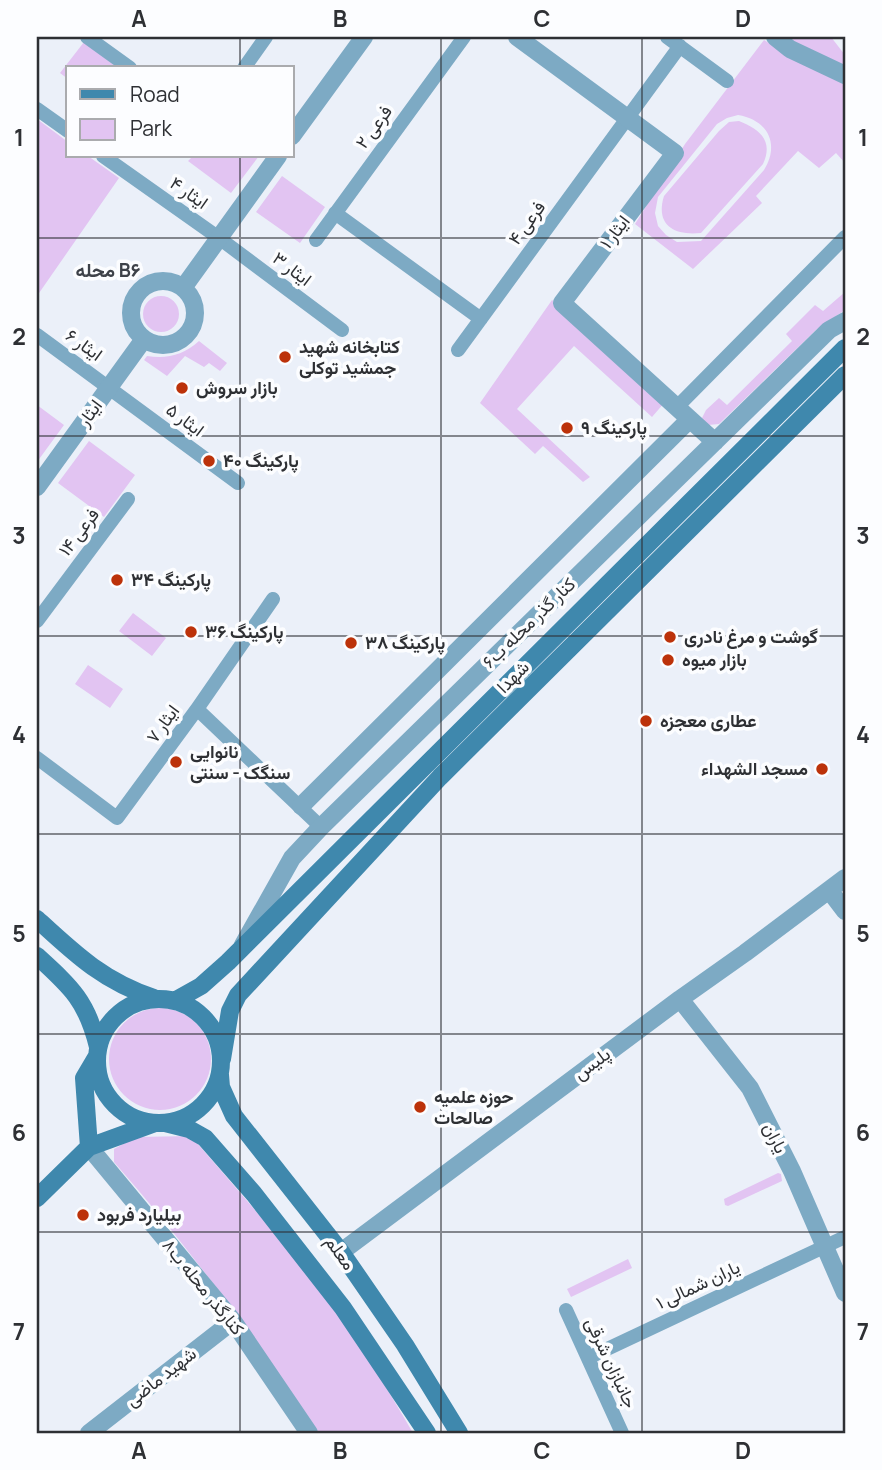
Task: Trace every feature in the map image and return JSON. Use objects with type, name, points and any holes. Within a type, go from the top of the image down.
[{"type":"main road","name":"شهدا","points":[[176,1000],[201,986],[228,962],[845,348]]},
{"type":"main road","name":"شهدا","points":[[221,1067],[230,1011],[238,995],[440,777],[845,375]]},
{"type":"main road","points":[[543,648],[557,663]]},
{"type":"main road","points":[[37,919],[89,966],[130,990],[154,998],[176,1000],[203,1016],[213,1028],[219,1043],[221,1067],[215,1090],[206,1103],[194,1113],[180,1120],[160,1123],[89,1147],[37,1198]]},
{"type":"main road","points":[[37,956],[72,988],[85,1008],[98,1052],[99,1075],[106,1093],[119,1108],[136,1119],[160,1123]]},
{"type":"main road","points":[[228,962],[248,984]]},
{"type":"main road","points":[[72,988],[87,976],[89,966]]},
{"type":"main road","points":[[89,1147],[84,1078],[98,1052],[104,1032],[112,1019],[124,1009],[154,998]]},
{"type":"main road","name":"معلم","points":[[221,1067],[221,1087],[234,1116],[341,1252],[405,1345],[459,1433]]},
{"type":"main road","name":"معلم","points":[[160,1123],[189,1129],[205,1138],[246,1185],[302,1252],[343,1308],[427,1433]]},
{"type":"main road","points":[[246,1185],[250,1168],[260,1163],[271,1163]]},
{"type":"street","points":[[87,37],[127,66]]},
{"type":"street","points":[[245,66],[267,37]]},
{"type":"street","points":[[294,133],[364,37]]},
{"type":"street","name":"فرعی ۲","points":[[316,240],[464,37]]},
{"type":"street","name":"ایثار ۱","points":[[517,37],[675,153],[562,303],[715,442]]},
{"type":"street","points":[[667,37],[727,81]]},
{"type":"street","points":[[775,37],[790,49],[845,75]]},
{"type":"street","name":"فرعی ۴","points":[[458,350],[680,46]]},
{"type":"street","points":[[37,109],[66,130]]},
{"type":"street","name":"ایثار ۴","points":[[106,158],[219,238]]},
{"type":"street","points":[[183,288],[277,158]]},
{"type":"street","points":[[335,213],[481,319]]},
{"type":"street","points":[[300,806],[683,413],[845,237]]},
{"type":"street","name":"ایثار ۳","points":[[219,238],[342,330]]},
{"type":"street","points":[[164,280],[183,288],[190,296],[195,317],[186,335],[171,344],[152,343],[144,339],[136,332],[130,312],[137,293],[154,282],[164,280]]},
{"type":"street","name":"کنار گذر محله ب۶","points":[[241,948],[292,858],[321,827],[829,330],[845,321]]},
{"type":"street","name":"ایثار ۶","points":[[37,335],[109,387]]},
{"type":"street","name":"ایثار","points":[[37,487],[144,339]]},
{"type":"street","name":"ایثار ۵","points":[[109,387],[238,483]]},
{"type":"street","name":"فرعی ۱۴","points":[[37,621],[128,499]]},
{"type":"street","points":[[197,709],[273,599]]},
{"type":"street","name":"ایثار ۷","points":[[37,758],[117,818],[197,709],[321,827]]},
{"type":"street","name":"پلیس","points":[[341,1252],[845,878]]},
{"type":"street","points":[[829,890],[845,911]]},
{"type":"street","name":"یاران","points":[[680,999],[750,1088],[792,1171],[845,1293]]},
{"type":"street","name":"کنارگذر محله ب۸","points":[[89,1147],[233,1321],[309,1433]]},
{"type":"street","name":"یاران شمالی ۱","points":[[588,1358],[845,1237]]},
{"type":"street","name":"جانبازان شرقی","points":[[566,1310],[622,1433]]},
{"type":"street","name":"شهید ماضی","points":[[89,1433],[233,1321]]},
{"type":"green space","points":[[782,37],[831,37],[845,55],[845,68]]},
{"type":"green space","points":[[764,40],[791,57],[845,81],[845,163],[836,153],[819,168],[798,151],[756,196],[762,203],[693,269],[635,224],[685,144]],"holes":[[[738,115],[764,128],[771,142],[769,160],[764,170],[701,241],[677,242],[658,226],[655,213],[658,197],[717,124]]]},
{"type":"green space","points":[[84,42],[115,66],[66,66],[66,78],[60,73]]},
{"type":"green space","points":[[37,119],[66,141],[66,158],[91,158],[119,178],[37,296]]},
{"type":"green space","points":[[739,121],[763,136],[767,148],[763,164],[701,233],[683,233],[669,227],[662,214],[664,196],[719,131],[729,122]]},
{"type":"green space","points":[[191,158],[257,158],[231,193],[188,161]]},
{"type":"green space","points":[[282,176],[325,207],[300,243],[256,212]]},
{"type":"green space","points":[[845,292],[845,310],[817,329],[719,424],[708,425],[702,418],[706,410],[719,398],[727,405],[792,341],[786,334],[815,305],[823,311]]},
{"type":"green space","points":[[161,296],[174,301],[179,314],[174,327],[161,332],[148,327],[143,314],[148,301]]},
{"type":"green space","points":[[552,300],[665,402],[652,417],[574,346],[517,409],[590,477],[583,482],[543,446],[535,454],[480,403]]},
{"type":"green space","points":[[199,341],[227,363],[220,371],[209,363],[204,367],[185,356],[167,376],[144,360],[147,356],[175,355]]},
{"type":"green space","points":[[37,405],[64,425],[37,462]]},
{"type":"green space","points":[[89,441],[135,475],[104,517],[58,483]]},
{"type":"green space","points":[[133,613],[166,638],[152,656],[119,631]]},
{"type":"green space","points":[[88,665],[123,689],[110,708],[75,684]]},
{"type":"green space","points":[[160,1008],[180,1012],[196,1023],[207,1039],[211,1059],[207,1079],[196,1095],[180,1106],[160,1110],[140,1106],[124,1095],[113,1079],[109,1059],[113,1039],[124,1023],[140,1012]]},
{"type":"green space","points":[[191,1136],[316,1284],[364,1352],[413,1433],[319,1433],[221,1294],[114,1162],[114,1149],[136,1137]]},
{"type":"green space","points":[[778,1173],[781,1174],[782,1181],[725,1205],[724,1199]]},
{"type":"green space","points":[[628,1259],[632,1268],[571,1297],[567,1289]]},
{"type":"place","name":"کتابخانه شهید جمشید توکلی","points":[[285,357]]},
{"type":"place","name":"بازار سروش","points":[[182,388]]},
{"type":"place","name":"پارکینگ ۹","points":[[567,428]]},
{"type":"place","name":"پارکینگ ۴۰","points":[[209,461]]},
{"type":"place","name":"پارکینگ ۳۴","points":[[117,580]]},
{"type":"place","name":"پارکینگ ۳۶","points":[[191,632]]},
{"type":"place","name":"گوشت و مرغ نادری","points":[[670,637]]},
{"type":"place","name":"پارکینگ ۳۸","points":[[351,643]]},
{"type":"place","name":"بازار میوه","points":[[668,660]]},
{"type":"place","name":"عطاری معجزه","points":[[646,721]]},
{"type":"place","name":"نانوایی سنگک - سنتی","points":[[176,762]]},
{"type":"place","name":"مسجد الشهداء","points":[[822,769]]},
{"type":"place","name":"حوزه علمیه صالحات","points":[[420,1107]]},
{"type":"place","name":"بیلیارد فربود","points":[[83,1215]]},
{"type":"district","name":"محله B۶","points":[[108,270]]}]
